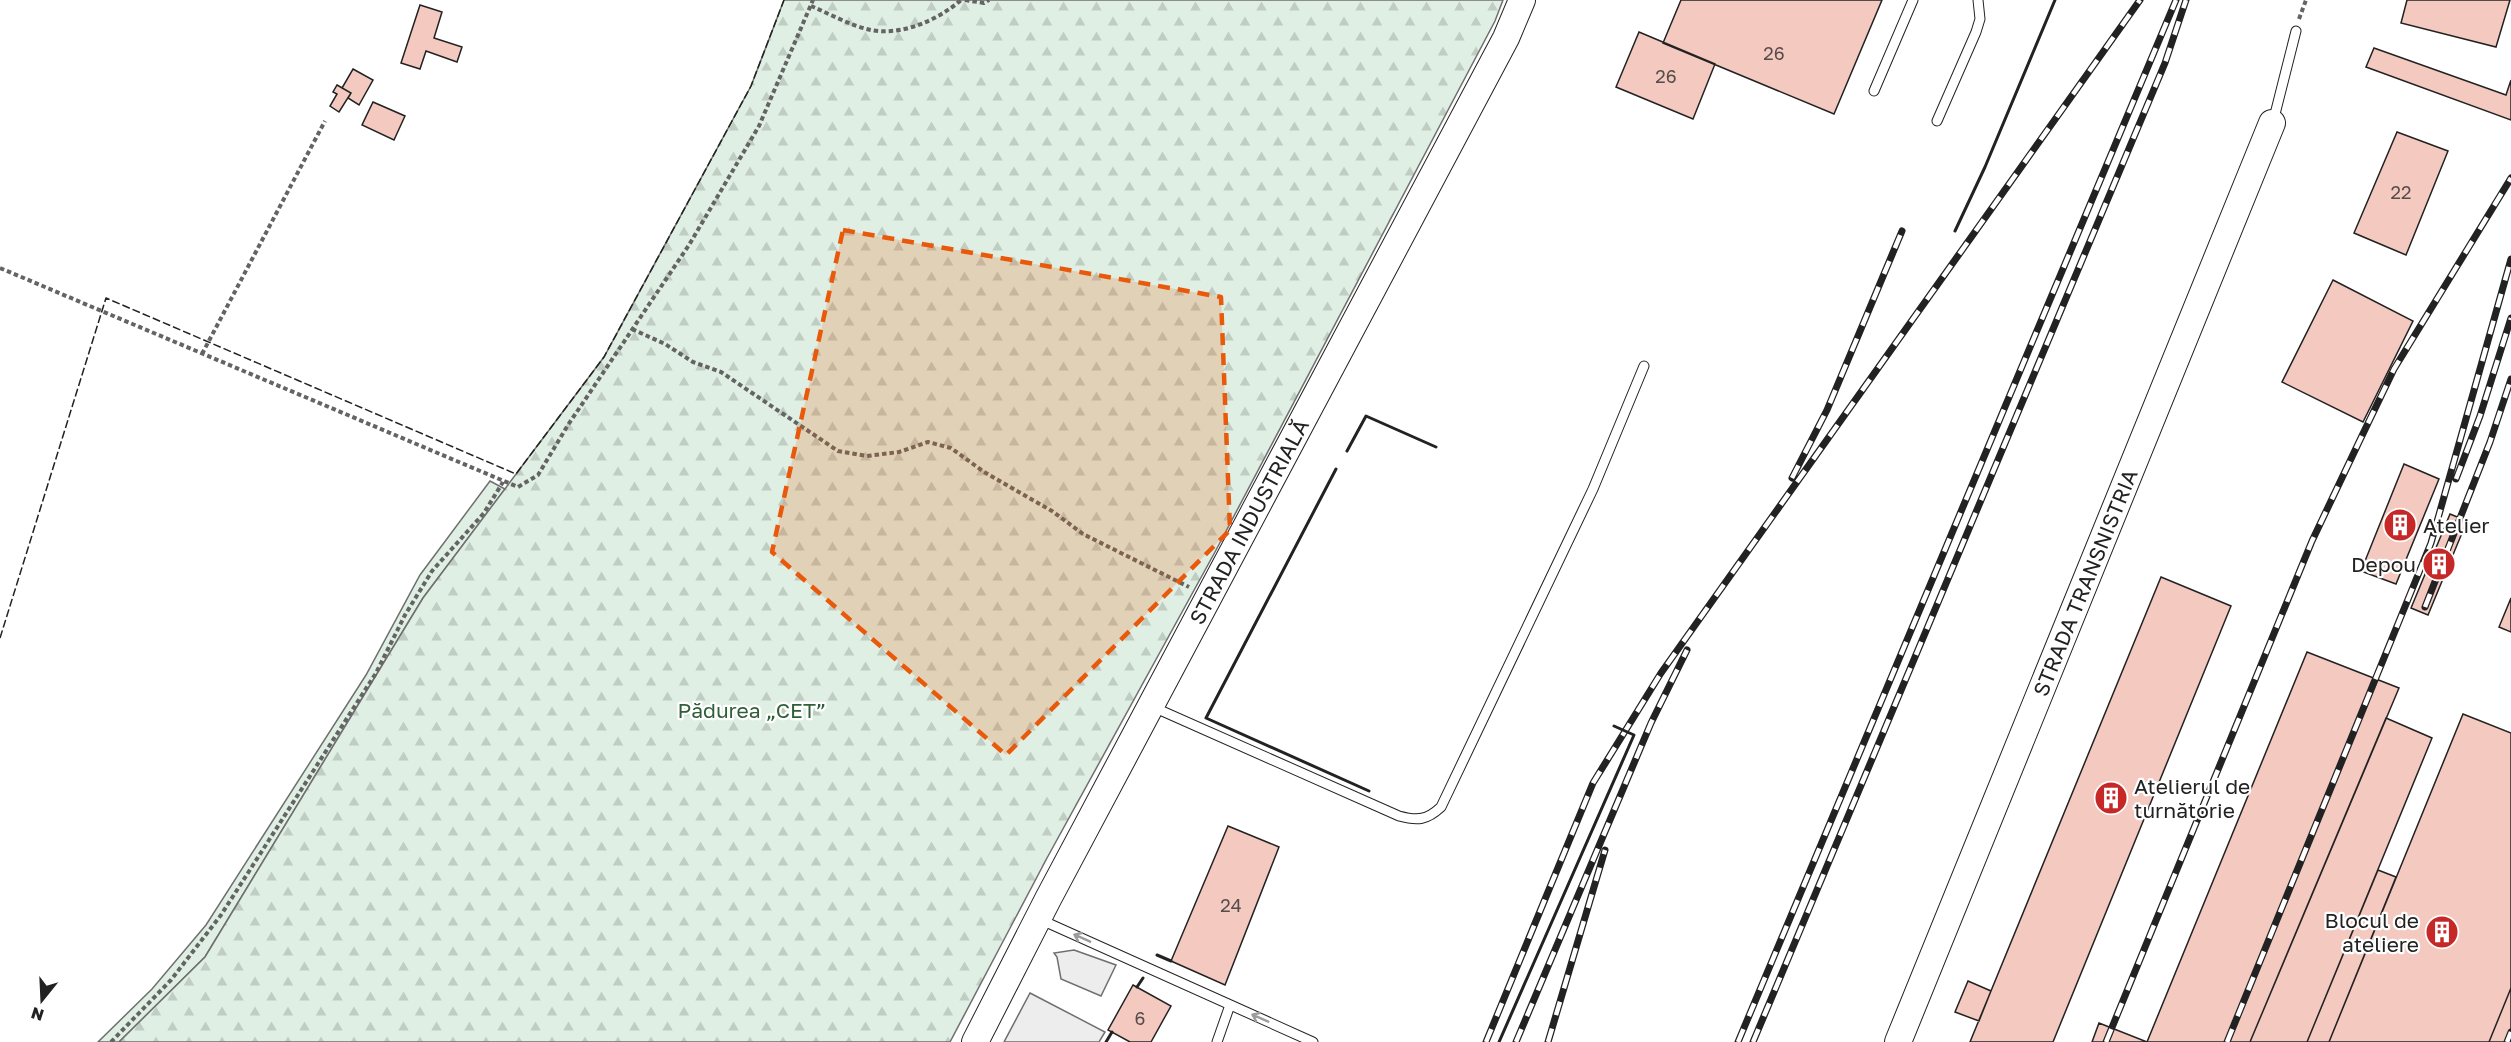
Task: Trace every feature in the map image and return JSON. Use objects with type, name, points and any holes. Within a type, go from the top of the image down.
[{"type":"street","name":"STRADA INDUSTRIALĂ","points":[[975,1042],[1038,919],[1506,38],[1522,0]]},
{"type":"street","name":"STRADA TRANSNISTRIA","points":[[1898,1042],[2272,123]]},
{"type":"lane","points":[[1874,91],[1913,0]]},
{"type":"lane","points":[[1938,121],[1980,20],[1978,0]]},
{"type":"lane","points":[[2272,123],[2296,31]]},
{"type":"lane","points":[[1151,706],[1400,816],[1422,820],[1431,816],[1441,807],[1574,531],[1644,366]]},
{"type":"lane","points":[[1038,919],[1313,1042]]},
{"type":"lane","points":[[1217,1042],[1230,1005]]},
{"type":"path","points":[[0,268],[103,309],[202,354],[518,487],[538,476],[568,425],[689,245],[759,126],[813,0]]},
{"type":"path","points":[[811,6],[872,30],[893,30],[931,21],[963,0],[984,3],[989,0]]},
{"type":"path","points":[[202,354],[325,121]]},
{"type":"path","points":[[632,329],[665,344],[693,362],[721,372],[838,451],[867,456],[899,452],[928,442],[951,448],[994,478],[1052,511],[1083,534],[1157,574],[1209,596]]},
{"type":"path","points":[[111,1042],[171,980],[221,915],[376,673],[405,615],[432,571],[484,513],[503,482]]},
{"type":"highlighted area","points":[[843,230],[1221,297],[1230,530],[1006,755],[772,552]]},
{"type":"green space","name":"Pădurea „CET”","points":[[784,0],[1503,0],[1495,21],[1215,552],[1047,858],[950,1042],[119,1042],[205,957],[423,598],[604,357],[751,86]]},
{"type":"green space","points":[[490,481],[505,489],[423,598],[205,957],[119,1042],[98,1042],[152,989],[206,925],[366,675],[420,575]]},
{"type":"shaded area","points":[[1074,950],[1116,965],[1101,996],[1061,979],[1057,957],[1054,953]]},
{"type":"shaded area","points":[[1030,993],[1105,1032],[1099,1042],[1004,1042]]},
{"type":"building","points":[[1681,0],[1882,0],[1834,114],[1663,43]]},
{"type":"building","points":[[2407,0],[2510,0],[2496,47],[2401,23]]},
{"type":"building","points":[[420,5],[442,12],[434,38],[462,47],[457,62],[426,51],[420,69],[401,63]]},
{"type":"building","points":[[1639,32],[1715,64],[1693,119],[1616,87]]},
{"type":"building","points":[[2374,48],[2506,95],[2511,80],[2511,120],[2366,67]]},
{"type":"building","points":[[353,69],[373,80],[359,105],[348,98],[351,93],[342,88]]},
{"type":"building","points":[[337,85],[351,93],[339,112],[330,106],[337,94],[333,92]]},
{"type":"building","points":[[373,102],[405,116],[394,140],[362,125]]},
{"type":"building","points":[[2397,132],[2448,151],[2406,255],[2354,233]]},
{"type":"building","points":[[2333,280],[2413,321],[2363,422],[2282,382]]},
{"type":"building","name":"Atelier","points":[[2404,464],[2439,479],[2396,584],[2361,571]]},
{"type":"building","name":"Depou","points":[[2450,514],[2467,521],[2428,615],[2411,608]]},
{"type":"building","name":"Atelierul de turnătorie","points":[[2161,577],[2231,606],[2053,1042],[1970,1042]]},
{"type":"building","points":[[2511,598],[2511,632],[2499,627]]},
{"type":"building","points":[[2307,652],[2399,688],[2250,1042],[2147,1042]]},
{"type":"building","name":"Blocul de ateliere","points":[[2463,714],[2511,733],[2511,988],[2489,1042],[2329,1042]]},
{"type":"building","points":[[2386,718],[2432,738],[2307,1042],[2250,1042]]},
{"type":"building","points":[[1228,826],[1279,847],[1225,985],[1171,961]]},
{"type":"building","points":[[2378,870],[2396,877],[2329,1042],[2307,1042]]},
{"type":"building","points":[[1968,981],[1991,991],[1979,1021],[1955,1012]]},
{"type":"building","points":[[1133,985],[1171,1006],[1151,1042],[1130,1042],[1108,1030]]},
{"type":"building","points":[[2511,988],[2511,1042],[2489,1042]]},
{"type":"building","points":[[2099,1023],[2147,1042],[2092,1042]]},
{"type":"railway","points":[[1486,1042],[1593,783],[1661,673],[2140,0]]},
{"type":"railway","points":[[1738,1042],[2176,0]]},
{"type":"railway","points":[[1753,1042],[2165,63],[2186,0]]},
{"type":"railway","points":[[2106,1042],[2312,541],[2394,369],[2511,178]]},
{"type":"railway","points":[[1792,478],[1827,410],[1902,231]]},
{"type":"railway","points":[[2227,1042],[2431,543],[2511,259]]},
{"type":"railway","points":[[2456,479],[2480,416],[2511,318]]},
{"type":"railway","points":[[2425,607],[2490,442],[2511,379]]},
{"type":"railway","points":[[1516,1042],[1651,723],[1687,650]]},
{"type":"railway","points":[[1548,1042],[1605,850]]},
{"type":"railway","points":[[2507,1042],[2511,1032]]},
{"type":"fence","points":[[0,638],[106,298],[516,474],[604,357],[751,86],[784,0]]},
{"type":"wall","points":[[1955,231],[1985,167],[2055,0]]},
{"type":"wall","points":[[1347,451],[1366,416],[1436,447]]},
{"type":"wall","points":[[1336,469],[1206,718],[1369,791]]},
{"type":"wall","points":[[1499,1042],[1634,735],[1614,726]]},
{"type":"wall","points":[[1157,955],[1171,961]]},
{"type":"wall","points":[[1137,987],[1143,978]]},
{"type":"wall","points":[[1106,1042],[1112,1032]]},
{"type":"place","name":"Atelier","points":[[2400,525]]},
{"type":"place","name":"Depou","points":[[2439,564]]},
{"type":"place","name":"Atelierul de turnătorie","points":[[2111,798]]},
{"type":"place","name":"Blocul de ateliere","points":[[2442,932]]}]
